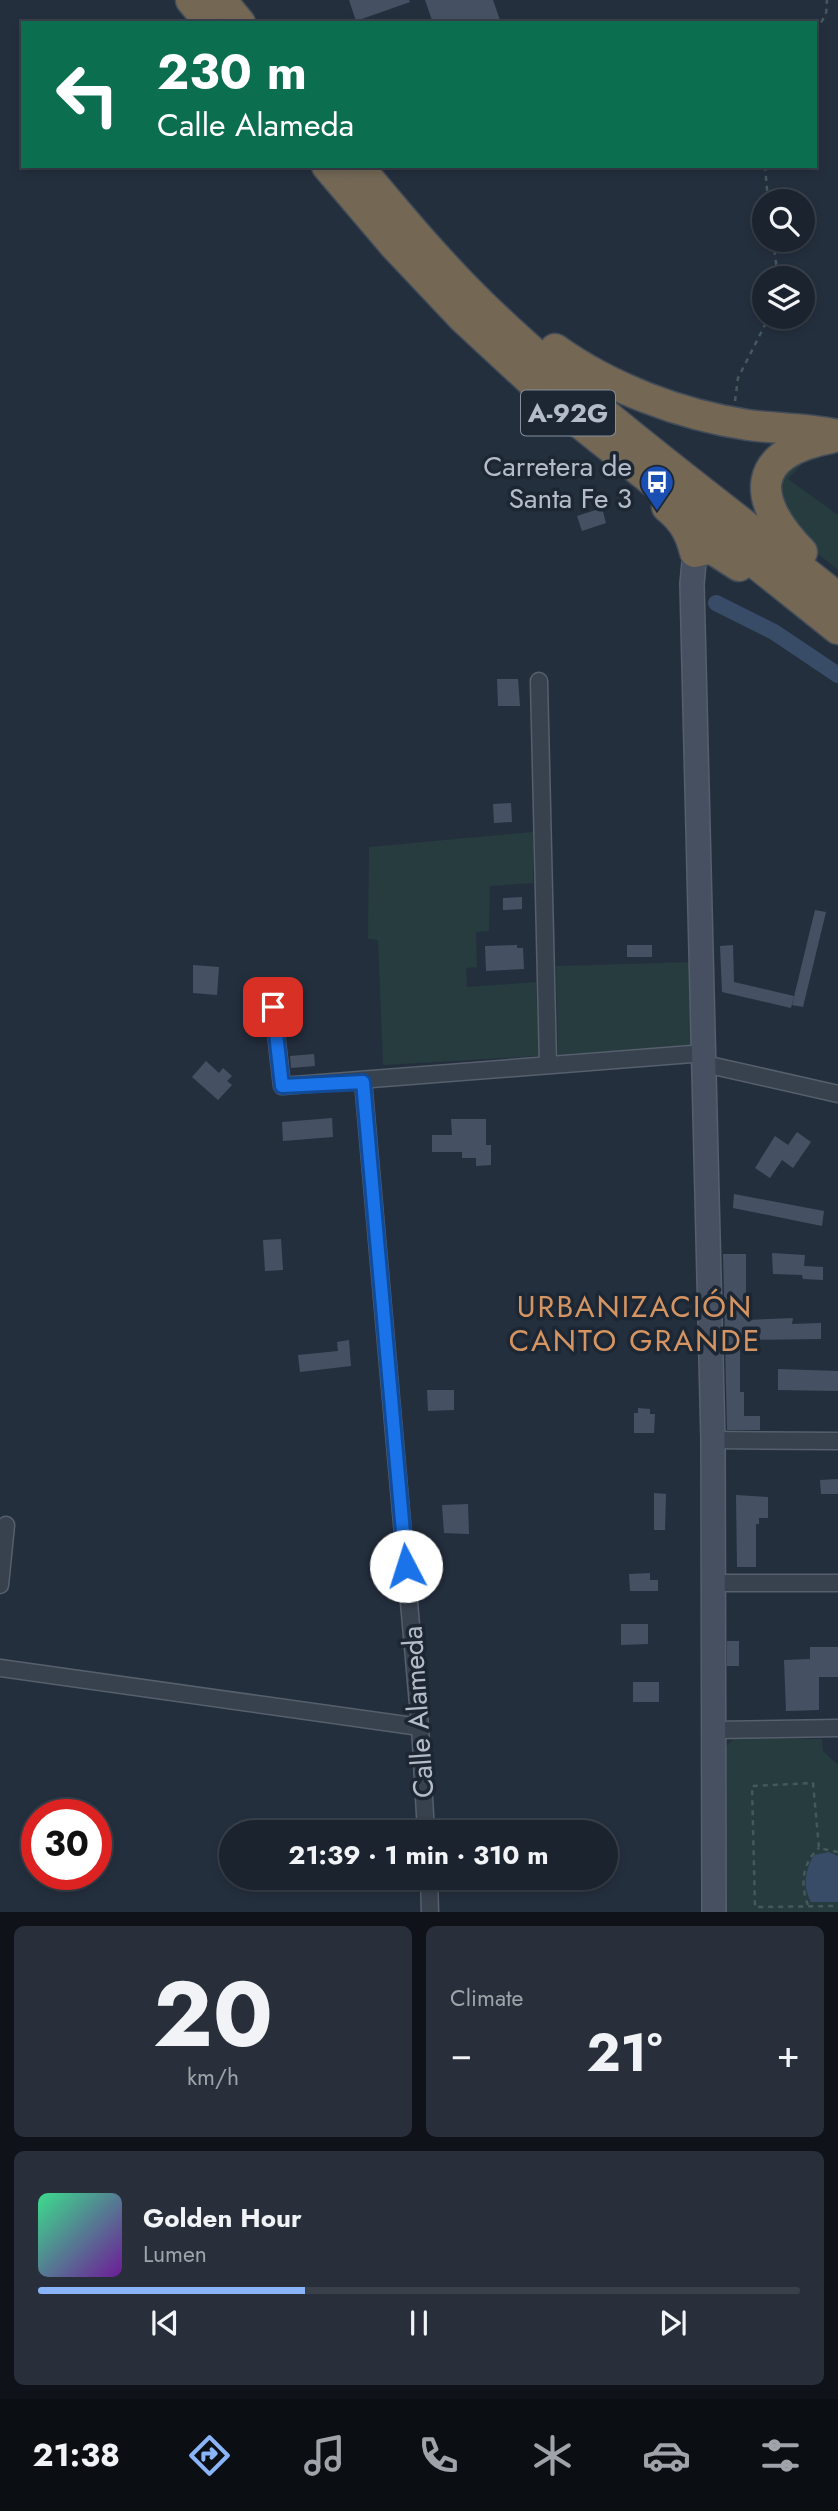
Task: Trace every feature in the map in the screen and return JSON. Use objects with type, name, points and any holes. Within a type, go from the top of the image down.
[{"type":"highway","points":[[191,0],[208,21]]},
{"type":"highway","points":[[221,0],[238,21]]},
{"type":"highway","name":"A-92G","points":[[329,168],[395,246],[463,318],[556,404],[838,629]]},
{"type":"highway","name":"A-92G","points":[[360,168],[416,235],[482,305],[587,398],[838,598]]},
{"type":"highway","points":[[482,305],[523,325],[581,368],[662,402],[700,415],[734,422],[838,436]]},
{"type":"highway","points":[[838,436],[802,445],[786,453],[774,462],[768,474],[766,489],[772,517],[781,531],[838,586]]},
{"type":"highway","points":[[601,440],[624,473],[680,518],[691,534],[695,552],[711,548],[724,554],[838,645]]},
{"type":"street","points":[[695,552],[692,584],[713,1440],[714,1912]]},
{"type":"street","points":[[539,681],[548,1064]]},
{"type":"street","points":[[273,1007],[282,1086],[363,1082],[548,1064],[705,1058],[838,1094]]},
{"type":"street","name":"Calle Alameda","points":[[363,1082],[420,1727],[425,1820]]},
{"type":"street","points":[[713,1440],[838,1441]]},
{"type":"street","points":[[0,1585],[6,1525]]},
{"type":"street","points":[[713,1583],[838,1583]]},
{"type":"street","points":[[0,1668],[420,1727]]},
{"type":"street","points":[[714,1730],[838,1728]]},
{"type":"street","points":[[429,1890],[430,1912]]},
{"type":"path","points":[[817,30],[826,13],[827,0]]},
{"type":"path","points":[[765,168],[767,189]]},
{"type":"path","points":[[734,422],[738,378],[763,329]]},
{"type":"path","points":[[808,1906],[803,1894],[806,1865],[819,1848],[813,1783],[752,1786],[755,1907],[838,1906]]},
{"type":"path","points":[[819,1848],[838,1852]]},
{"type":"green space","points":[[818,446],[819,458],[802,464],[788,479],[838,515],[838,570],[801,540],[781,516],[776,479]]},
{"type":"green space","points":[[533,832],[533,883],[490,886],[489,931],[476,932],[477,967],[466,968],[467,987],[536,982],[539,1056],[383,1065],[378,940],[368,939],[369,847]]},
{"type":"green space","points":[[692,962],[695,1040],[690,1045],[558,1055],[556,966]]},
{"type":"green space","points":[[735,1738],[822,1739],[823,1751],[838,1765],[838,1912],[725,1912],[725,1747]]},
{"type":"water","points":[[829,1852],[838,1856],[838,1902],[811,1902],[806,1884],[808,1867],[814,1855]]},
{"type":"building","points":[[349,0],[409,0],[410,2],[356,21]]},
{"type":"building","points":[[425,0],[493,0],[500,21],[432,21]]},
{"type":"building","points":[[602,508],[606,523],[582,531],[577,516]]},
{"type":"building","points":[[497,679],[518,679],[520,706],[498,706]]},
{"type":"building","points":[[511,803],[512,822],[494,823],[493,804]]},
{"type":"building","points":[[522,897],[522,909],[503,910],[503,898]]},
{"type":"building","points":[[815,910],[826,912],[803,1007],[792,1005]]},
{"type":"building","points":[[517,945],[517,948],[523,948],[524,969],[486,971],[485,946]]},
{"type":"building","points":[[627,945],[652,945],[652,957],[627,957]]},
{"type":"building","points":[[733,945],[734,982],[794,996],[791,1008],[722,992],[720,946]]},
{"type":"building","points":[[193,965],[219,967],[217,995],[193,993]]},
{"type":"building","points":[[314,1054],[315,1066],[291,1068],[290,1056]]},
{"type":"building","points":[[206,1061],[219,1073],[223,1068],[232,1076],[227,1081],[232,1085],[218,1100],[192,1077]]},
{"type":"building","points":[[332,1118],[333,1137],[283,1141],[282,1122]]},
{"type":"building","points":[[451,1119],[486,1119],[486,1145],[491,1145],[491,1165],[476,1166],[476,1158],[462,1158],[462,1152],[432,1152],[432,1135],[452,1135]]},
{"type":"building","points":[[797,1132],[811,1142],[793,1168],[782,1160],[770,1178],[755,1168],[775,1136],[788,1145]]},
{"type":"building","points":[[734,1194],[824,1211],[822,1226],[733,1208]]},
{"type":"building","points":[[281,1239],[283,1270],[265,1271],[263,1240]]},
{"type":"building","points":[[772,1253],[805,1255],[804,1266],[823,1267],[823,1280],[803,1279],[802,1275],[773,1274]]},
{"type":"building","points":[[723,1254],[746,1254],[746,1320],[793,1318],[792,1324],[821,1323],[821,1339],[740,1340],[740,1392],[744,1392],[744,1416],[760,1416],[760,1430],[727,1430]]},
{"type":"building","points":[[349,1340],[351,1366],[300,1372],[298,1355],[338,1351],[337,1342]]},
{"type":"building","points":[[778,1369],[838,1371],[838,1391],[778,1390]]},
{"type":"building","points":[[427,1390],[454,1390],[454,1410],[428,1411]]},
{"type":"building","points":[[638,1408],[650,1409],[650,1414],[655,1414],[654,1433],[634,1433],[634,1413],[638,1413]]},
{"type":"building","points":[[838,1479],[838,1494],[821,1494],[820,1480]]},
{"type":"building","points":[[654,1493],[666,1494],[665,1530],[654,1530]]},
{"type":"building","points":[[736,1495],[768,1497],[768,1518],[759,1518],[759,1524],[756,1524],[756,1567],[737,1567]]},
{"type":"building","points":[[468,1504],[469,1534],[444,1533],[442,1505]]},
{"type":"building","points":[[650,1573],[650,1580],[658,1580],[658,1591],[630,1591],[629,1574]]},
{"type":"building","points":[[621,1624],[648,1624],[648,1644],[621,1645]]},
{"type":"building","points":[[727,1641],[739,1641],[739,1666],[727,1666]]},
{"type":"building","points":[[810,1647],[838,1647],[838,1677],[819,1677],[819,1710],[786,1711],[784,1660],[810,1659]]},
{"type":"building","points":[[633,1682],[659,1682],[659,1702],[633,1702]]},
{"type":"waterway","points":[[716,603],[774,632],[838,675]]},
{"type":"place","name":"Carretera de Santa Fe 3","points":[[657,512]]},
{"type":"district","name":"URBANIZACIÓN CANTO GRANDE","points":[[635,1323]]},
{"type":"route","points":[[273,1007],[282,1086],[363,1082],[406,1566]]}]
